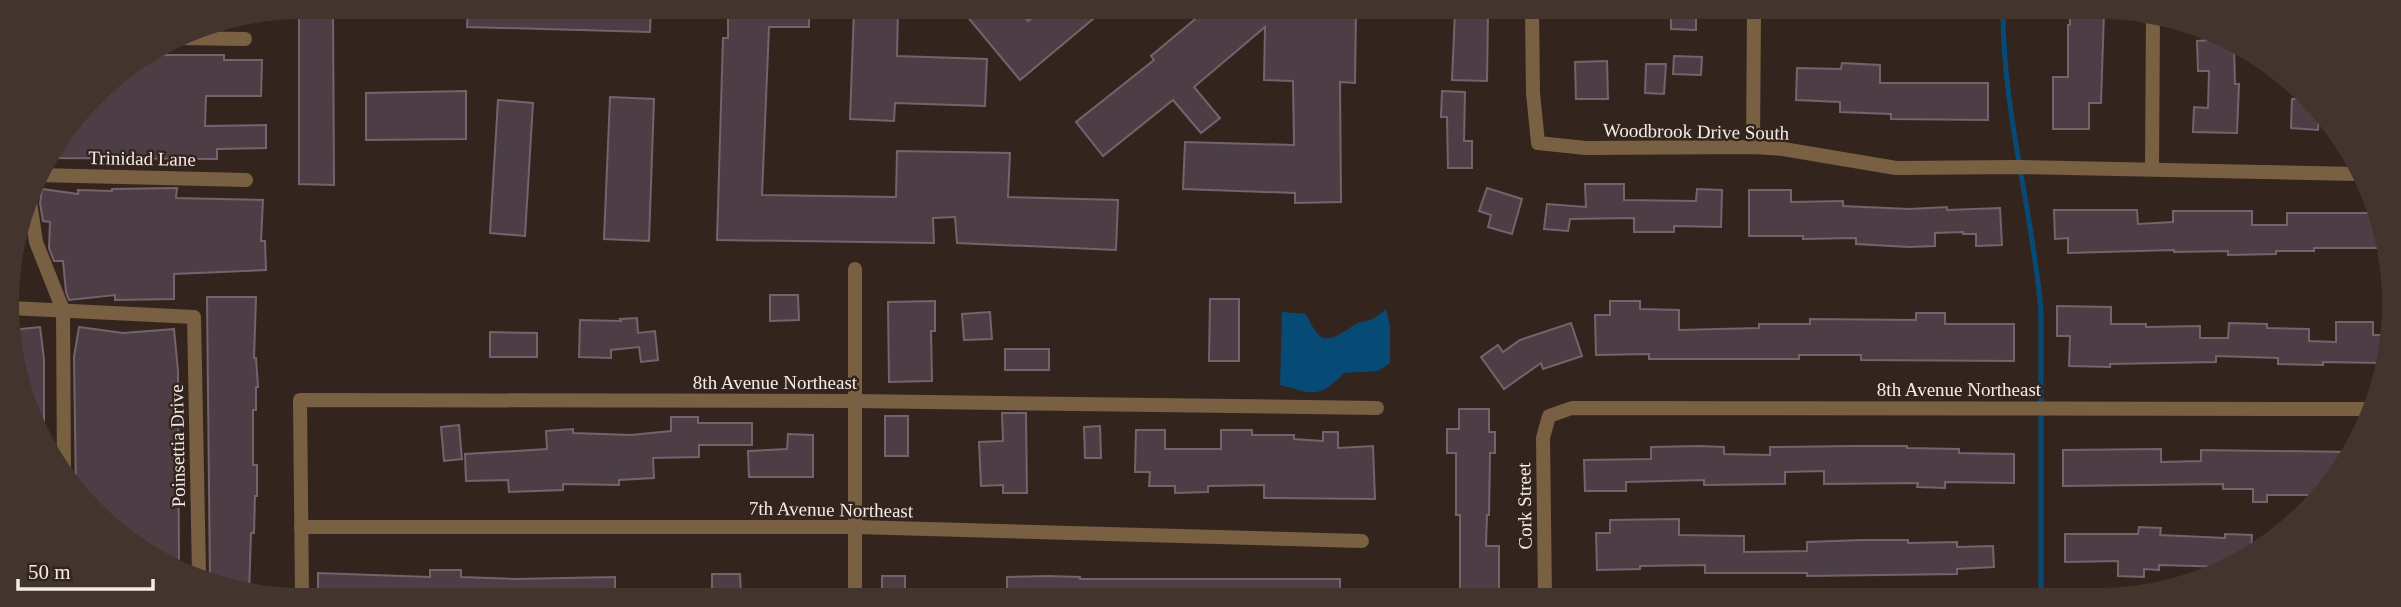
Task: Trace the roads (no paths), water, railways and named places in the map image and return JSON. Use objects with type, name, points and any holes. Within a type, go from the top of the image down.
[{"type":"street","name":"Woodbrook Drive South","points":[[1532,19],[1533,93],[1538,143],[1586,148],[1783,149],[1896,168],[2152,169]]},
{"type":"street","points":[[1753,147],[1754,19]]},
{"type":"street","points":[[2153,25],[2152,169],[2350,174]]},
{"type":"street","points":[[202,38],[245,38]]},
{"type":"street","name":"Trinidad Lane","points":[[50,175],[246,180]]},
{"type":"street","points":[[32,218],[36,242],[63,310],[64,456]]},
{"type":"street","points":[[855,269],[855,588]]},
{"type":"street","points":[[19,309],[63,310]]},
{"type":"street","name":"Poinsettia Drive","points":[[63,310],[194,317],[199,568]]},
{"type":"street","name":"8th Avenue Northeast","points":[[301,527],[300,400],[855,401],[1377,408]]},
{"type":"street","name":"8th Avenue Northeast","points":[[1549,416],[1572,408],[2361,410]]},
{"type":"street","name":"Cork Street","points":[[1545,588],[1543,438],[1549,416]]},
{"type":"street","points":[[301,527],[302,588]]},
{"type":"street","name":"7th Avenue Northeast","points":[[301,527],[855,527],[1362,541]]},
{"type":"water","points":[[1386,309],[1390,326],[1390,363],[1378,371],[1344,373],[1321,391],[1300,391],[1280,385],[1282,312],[1306,314],[1321,337],[1332,338],[1358,323],[1374,318]]},
{"type":"waterway","points":[[2003,19],[2008,88],[2041,312],[2041,588]]}]
